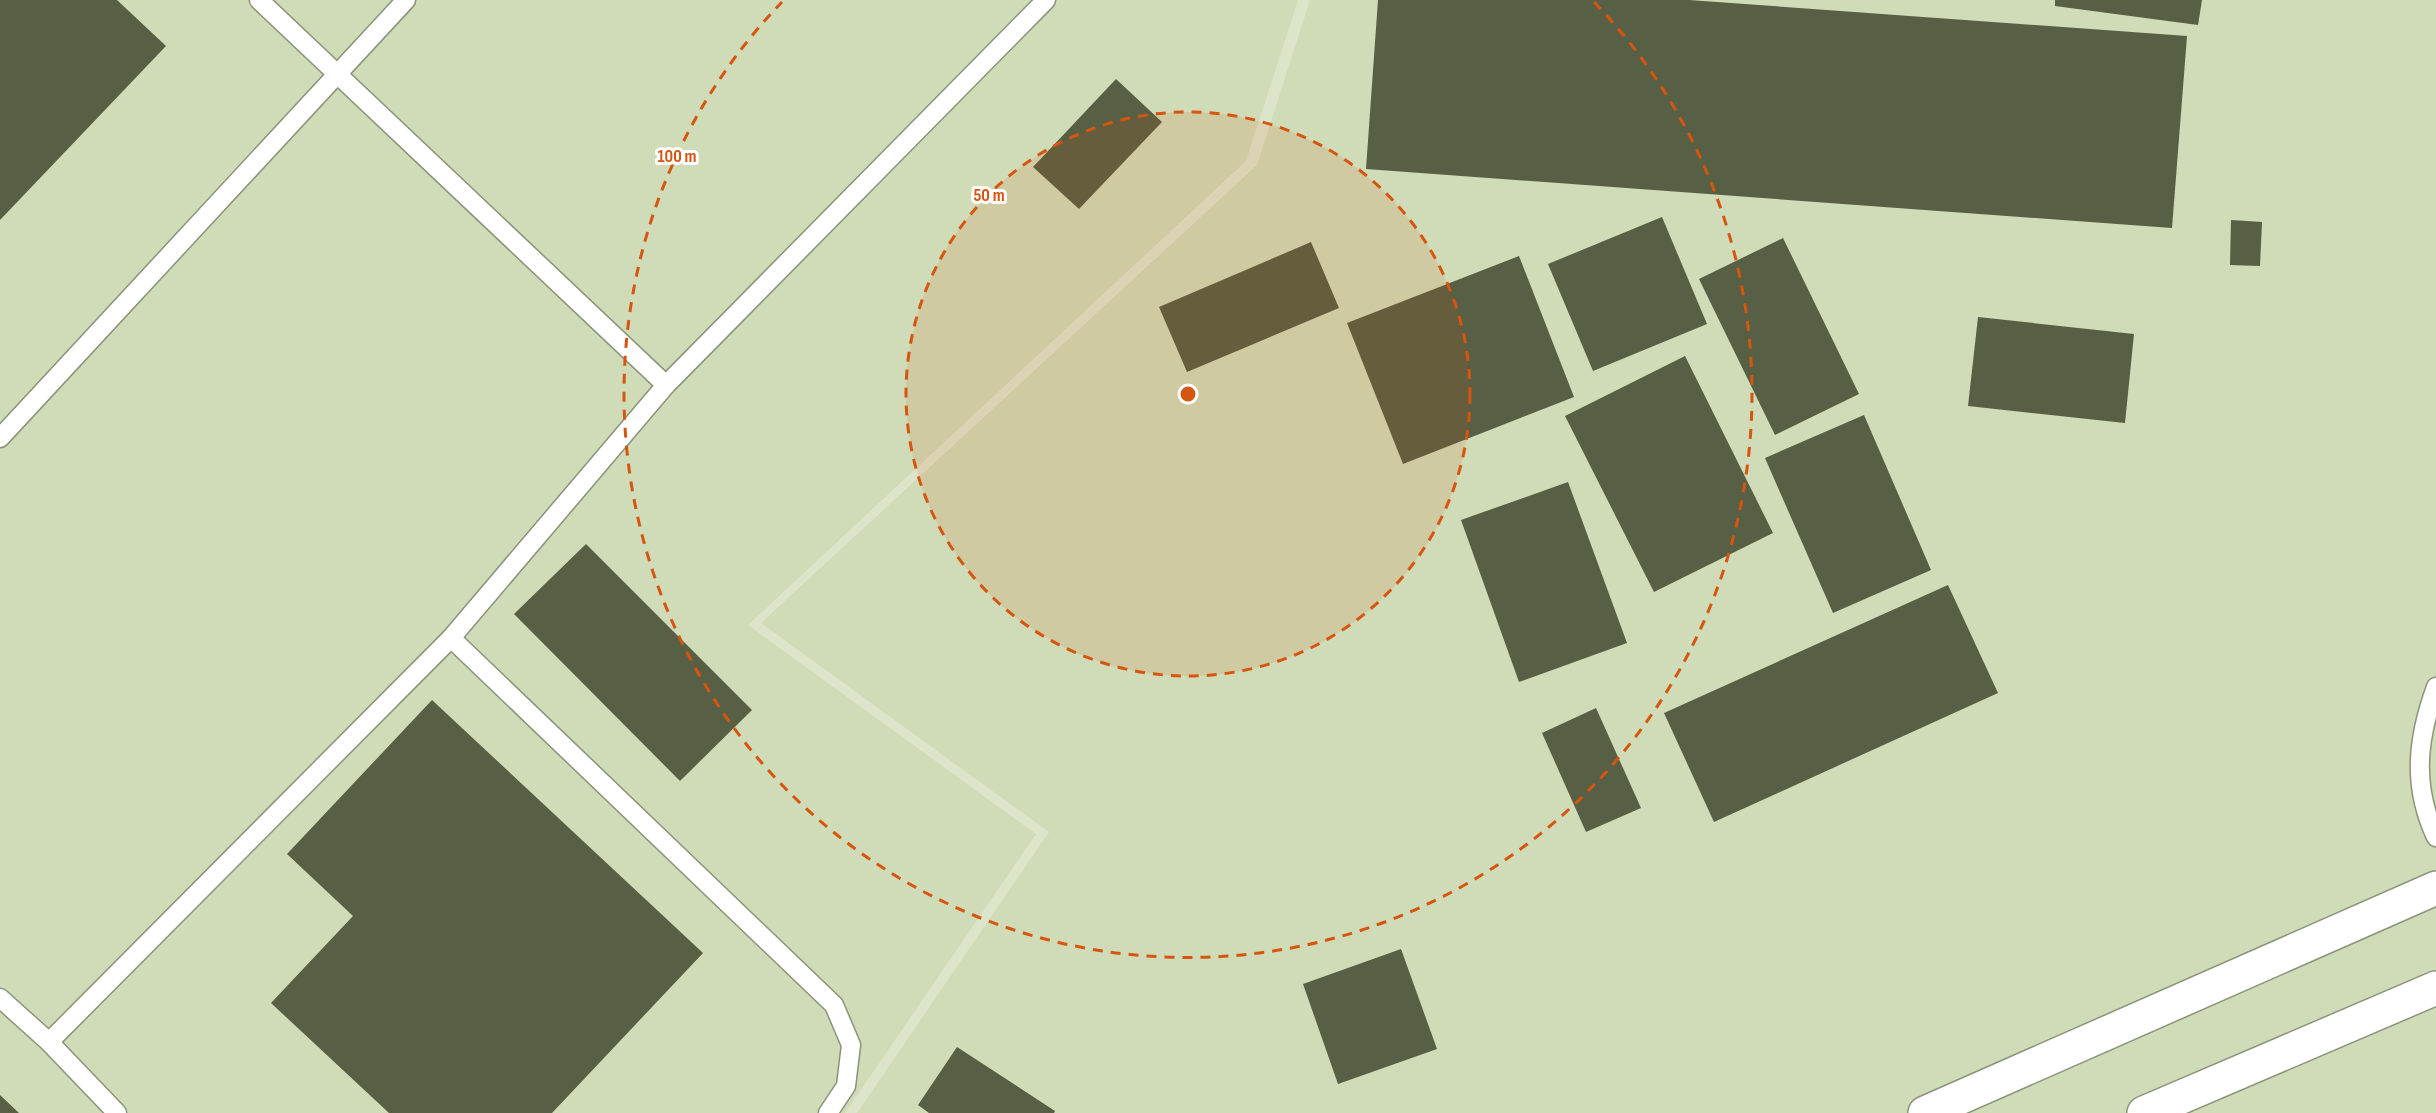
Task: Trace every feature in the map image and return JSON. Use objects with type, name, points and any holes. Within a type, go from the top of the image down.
[{"type":"main road","points":[[1925,1113],[2436,888]]},
{"type":"main road","points":[[2144,1113],[2436,988]]},
{"type":"lane","points":[[259,0],[666,385]]},
{"type":"lane","points":[[0,438],[406,0]]},
{"type":"lane","points":[[49,1042],[451,638],[666,385],[1046,0]]},
{"type":"lane","points":[[451,638],[834,1005],[851,1045],[846,1086],[828,1113]]},
{"type":"lane","points":[[2435,694],[2418,767],[2420,795],[2436,837]]},
{"type":"lane","points":[[0,998],[49,1042],[117,1113]]},
{"type":"shaded area","points":[[0,0],[1298,0],[1246,161],[748,625],[1036,834],[845,1113],[0,1113]]},
{"type":"shaded area","points":[[1310,0],[2436,0],[2436,1113],[857,1113],[1049,832],[761,623],[1257,165]]},
{"type":"building","points":[[0,0],[117,0],[166,46],[0,220]]},
{"type":"building","points":[[1378,0],[1689,0],[2187,36],[2172,228],[1366,169]]},
{"type":"building","points":[[2055,0],[2202,0],[2198,25],[2055,6]]},
{"type":"building","points":[[1116,79],[1162,122],[1079,209],[1033,167]]},
{"type":"building","points":[[1662,217],[1707,324],[1593,371],[1548,264]]},
{"type":"building","points":[[2231,220],[2262,222],[2260,266],[2230,265]]},
{"type":"building","points":[[1783,238],[1859,394],[1775,435],[1699,279]]},
{"type":"building","points":[[1311,242],[1339,308],[1187,372],[1159,307]]},
{"type":"building","points":[[1519,256],[1574,397],[1403,464],[1347,323]]},
{"type":"building","points":[[1978,317],[2134,334],[2125,423],[1968,406]]},
{"type":"building","points":[[1685,356],[1773,533],[1654,592],[1565,416]]},
{"type":"building","points":[[1864,415],[1931,570],[1833,613],[1765,458]]},
{"type":"building","points":[[1568,482],[1627,643],[1519,682],[1461,520]]},
{"type":"building","points":[[586,544],[752,710],[680,781],[514,614]]},
{"type":"building","points":[[1948,585],[1998,693],[1714,822],[1664,713]]},
{"type":"building","points":[[432,700],[703,953],[552,1113],[389,1113],[271,1003],[353,916],[287,854]]},
{"type":"building","points":[[1596,708],[1641,808],[1586,832],[1542,733]]},
{"type":"building","points":[[1401,949],[1437,1049],[1338,1084],[1303,984]]},
{"type":"building","points":[[957,1047],[1055,1111],[1054,1113],[929,1113],[918,1105]]},
{"type":"building","points":[[0,1095],[19,1113],[0,1113]]}]
